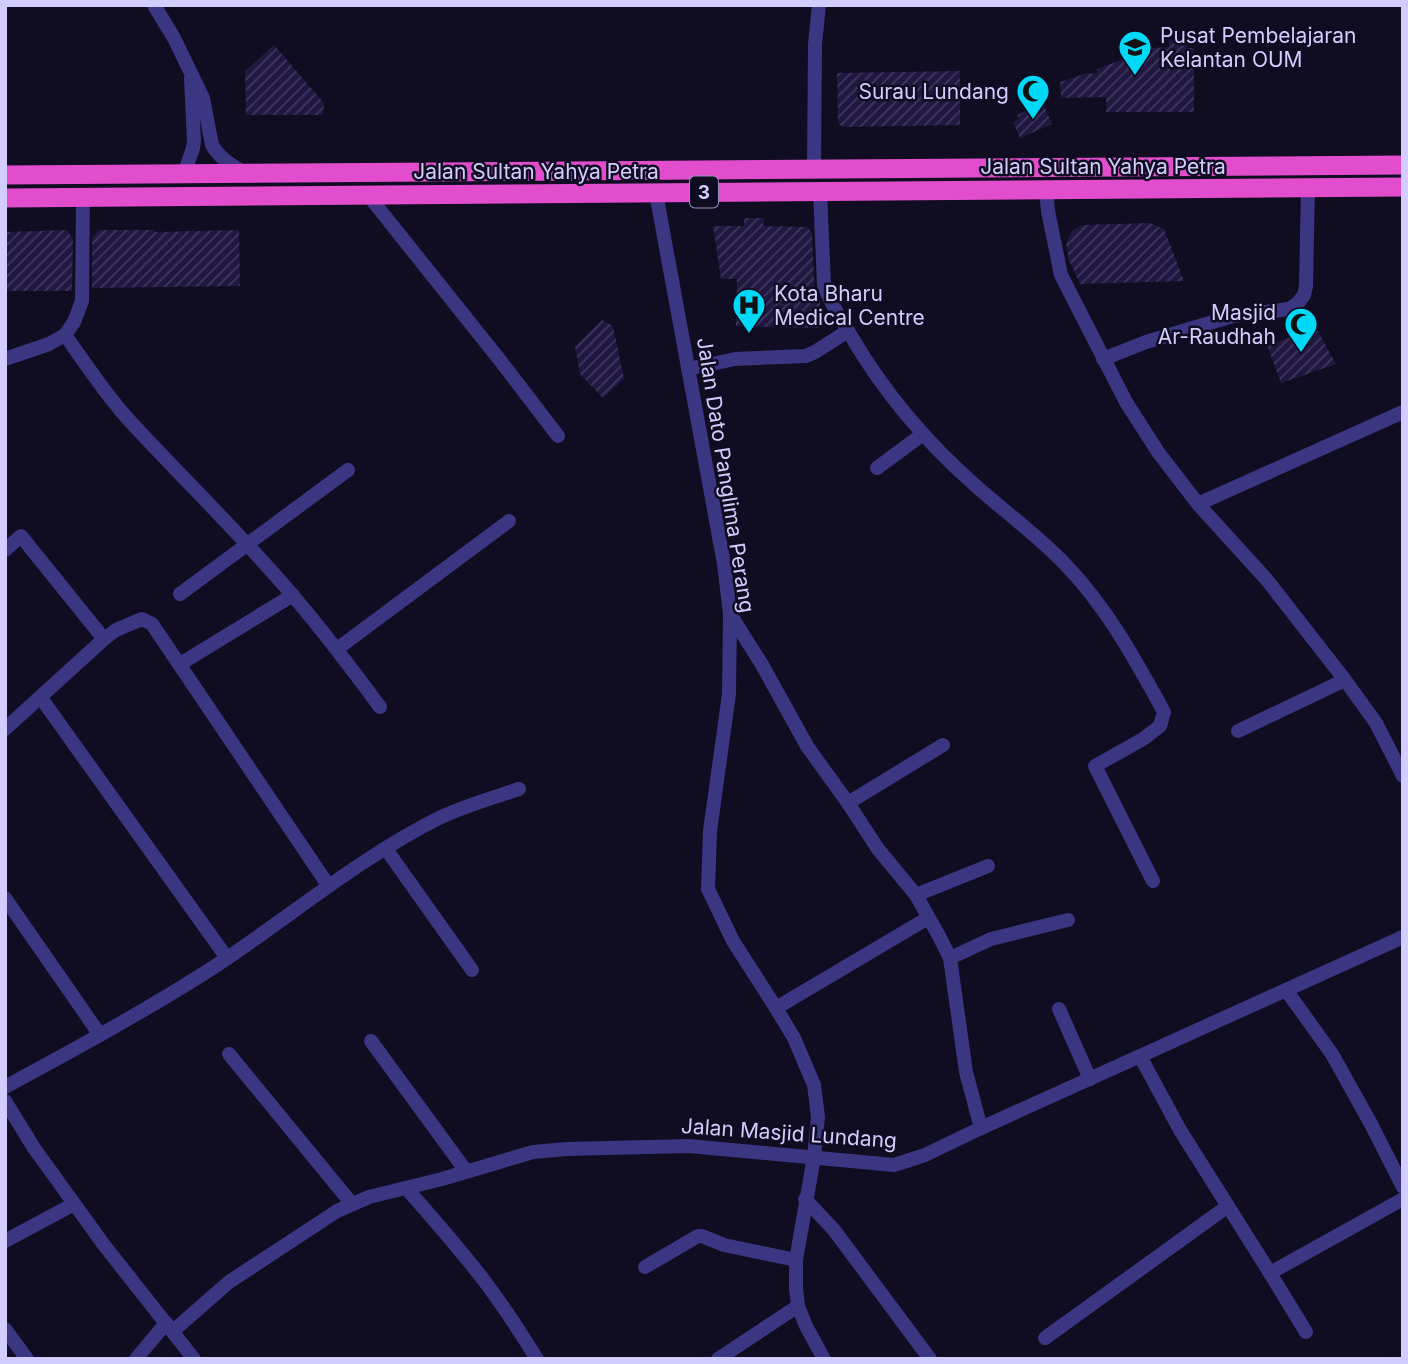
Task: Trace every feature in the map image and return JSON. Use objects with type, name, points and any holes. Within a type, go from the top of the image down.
[{"type":"highway","name":"Jalan Sultan Yahya Petra","points":[[5,175],[1403,165]]},
{"type":"highway","name":"Jalan Sultan Yahya Petra","points":[[5,198],[1403,187]]},
{"type":"street","points":[[154,5],[174,38],[205,105],[210,139],[215,151],[246,174]]},
{"type":"street","points":[[814,169],[815,44],[819,5]]},
{"type":"street","points":[[184,174],[194,141],[191,73]]},
{"type":"street","points":[[1103,359],[1146,342],[1233,316],[1278,312],[1298,303],[1307,286],[1308,187]]},
{"type":"street","points":[[1046,190],[1059,268],[1126,402],[1158,452],[1198,504],[1267,580],[1345,680],[1376,723],[1403,774]]},
{"type":"street","points":[[820,191],[824,285],[828,297],[871,368],[923,434],[974,485],[1063,561],[1087,588],[1132,654],[1164,712],[1160,726],[1143,740],[1095,766],[1153,881]]},
{"type":"street","name":"Jalan Dato Panglima Perang","points":[[656,193],[724,564],[730,614],[729,694],[710,831],[708,889],[733,941],[794,1038],[814,1085],[818,1117],[814,1157],[796,1260],[796,1288],[798,1306],[824,1359]]},
{"type":"street","points":[[368,195],[558,436]]},
{"type":"street","points":[[5,359],[49,344],[65,335],[74,322],[82,302],[83,197]]},
{"type":"street","points":[[688,369],[741,359],[806,356],[848,331]]},
{"type":"street","points":[[65,335],[108,396],[293,596],[380,707]]},
{"type":"street","points":[[1198,504],[1403,412]]},
{"type":"street","points":[[877,468],[923,434]]},
{"type":"street","points":[[180,594],[348,470]]},
{"type":"street","points":[[337,649],[509,521]]},
{"type":"street","points":[[5,550],[21,536],[104,639]]},
{"type":"street","points":[[180,664],[293,596]]},
{"type":"street","points":[[730,614],[807,746],[878,849],[916,895],[950,958],[966,1072],[981,1128]]},
{"type":"street","points":[[5,729],[116,630],[142,620],[152,624],[328,886]]},
{"type":"street","points":[[1238,731],[1345,680]]},
{"type":"street","points":[[41,698],[227,958]]},
{"type":"street","points":[[848,803],[943,745]]},
{"type":"street","points":[[5,1087],[182,988],[386,849],[440,818],[519,789]]},
{"type":"street","points":[[386,849],[472,970]]},
{"type":"street","points":[[916,895],[988,866]]},
{"type":"street","points":[[5,898],[100,1035]]},
{"type":"street","points":[[776,1008],[928,918]]},
{"type":"street","points":[[950,958],[990,939],[1068,920]]},
{"type":"street","name":"Jalan Masjid Lundang","points":[[136,1359],[169,1327],[249,1268],[337,1211],[369,1197],[533,1152],[567,1149],[689,1146],[894,1165],[925,1155],[1403,937]]},
{"type":"street","points":[[1286,990],[1332,1054],[1403,1187]]},
{"type":"street","points":[[1059,1009],[1090,1079]]},
{"type":"street","points":[[371,1041],[466,1171]]},
{"type":"street","points":[[229,1055],[352,1204]]},
{"type":"street","points":[[1140,1056],[1180,1130],[1306,1332]]},
{"type":"street","points":[[5,1101],[34,1148],[104,1245],[194,1359]]},
{"type":"street","points":[[406,1188],[481,1276],[537,1359]]},
{"type":"street","points":[[805,1199],[834,1230],[930,1359]]},
{"type":"street","points":[[1270,1273],[1403,1199]]},
{"type":"street","points":[[5,1241],[74,1204]]},
{"type":"street","points":[[1045,1338],[1228,1206]]},
{"type":"street","points":[[645,1266],[698,1236],[724,1245],[796,1260]]},
{"type":"street","points":[[718,1359],[798,1306]]},
{"type":"street","points":[[5,1329],[27,1359]]},
{"type":"building","name":"Pusat Pembelajaran Kelantan OUM","points":[[1169,40],[1188,40],[1187,48],[1194,48],[1194,112],[1106,112],[1106,97],[1061,98],[1060,82],[1087,73],[1097,74],[1097,69],[1152,48],[1169,47]]},
{"type":"building","points":[[274,45],[324,103],[323,115],[246,115],[245,71]]},
{"type":"building","points":[[960,71],[960,125],[842,127],[838,122],[837,73]]},
{"type":"building","name":"Surau Lundang","points":[[1043,103],[1052,124],[1020,138],[1013,122],[1019,119],[1017,115]]},
{"type":"building","points":[[744,218],[764,218],[763,226],[807,227],[812,233],[815,297],[820,300],[819,328],[736,326],[737,279],[721,279],[713,226],[744,226]]},
{"type":"building","points":[[1150,223],[1164,229],[1184,281],[1080,284],[1069,260],[1066,243],[1072,231],[1082,225]]},
{"type":"building","points":[[67,230],[73,239],[72,291],[5,291],[5,232]]},
{"type":"building","points":[[99,230],[239,230],[240,286],[92,288],[92,238]]},
{"type":"building","points":[[602,320],[613,326],[624,379],[603,398],[580,374],[575,346]]},
{"type":"building","name":"Masjid Ar-Raudhah","points":[[1316,328],[1336,364],[1281,383],[1267,345]]},
{"type":"place","name":"Pusat Pembelajaran Kelantan OUM","points":[[1135,77]]},
{"type":"place","name":"Surau Lundang","points":[[1033,121]]},
{"type":"place","name":"Kota Bharu Medical Centre","points":[[749,335]]},
{"type":"place","name":"Masjid Ar-Raudhah","points":[[1301,354]]}]
